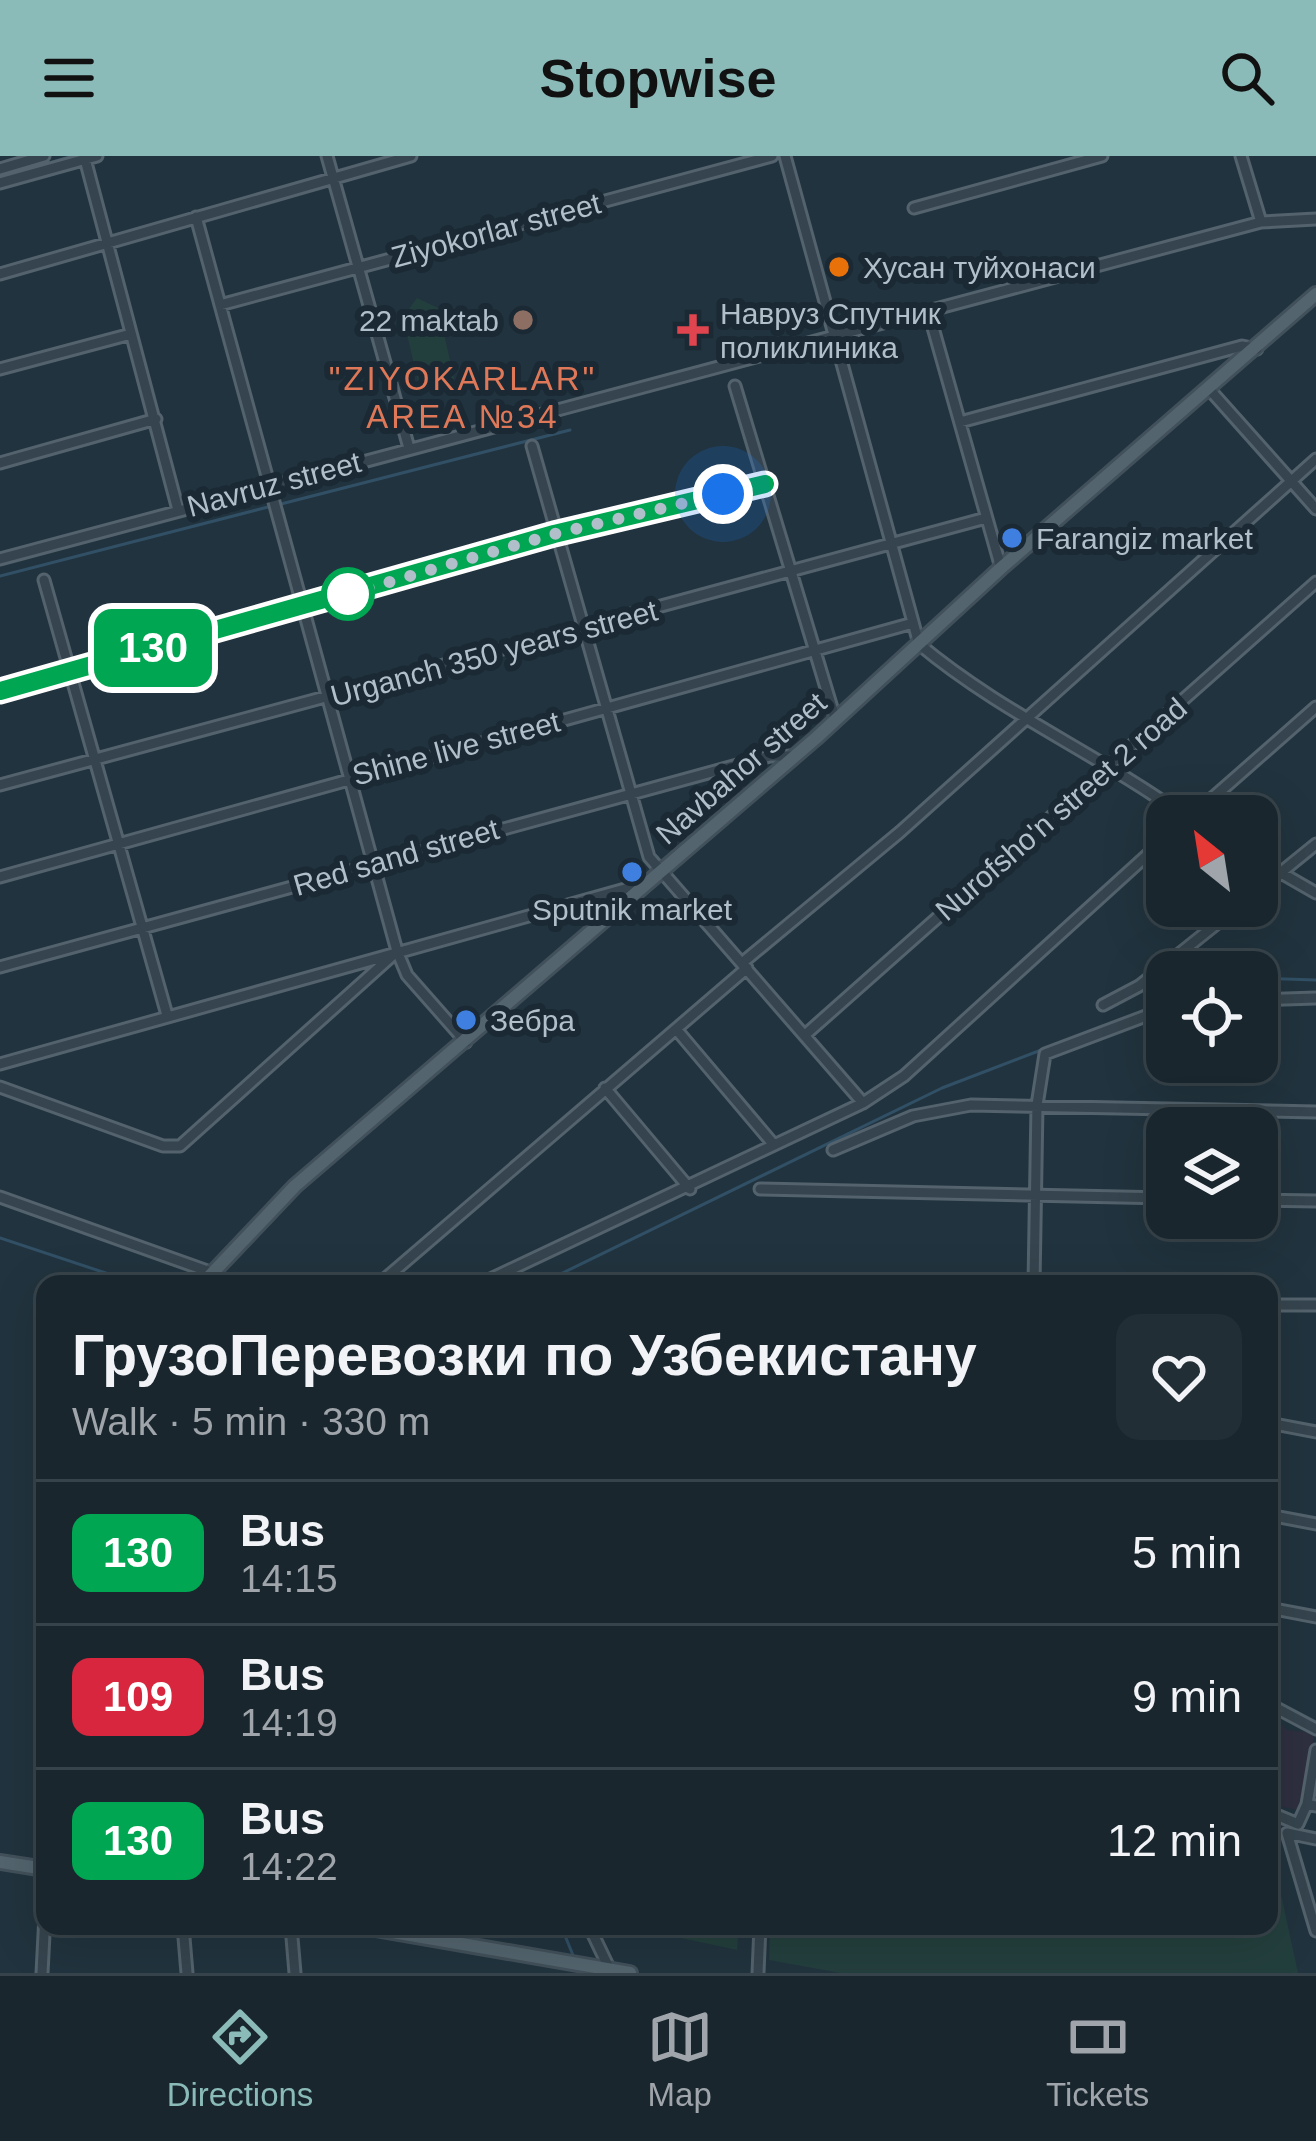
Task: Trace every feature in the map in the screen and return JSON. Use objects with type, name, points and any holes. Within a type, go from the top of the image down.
[{"type":"main road","name":"Navbahor street","points":[[211,1275],[295,1186],[836,721],[1000,568],[1316,294]]},
{"type":"main road","points":[[0,1862],[36,1868]]},
{"type":"main road","points":[[410,1935],[630,1973]]},
{"type":"street","points":[[0,169],[44,156]]},
{"type":"street","points":[[0,184],[98,156]]},
{"type":"street","points":[[327,156],[409,448]]},
{"type":"street","points":[[0,274],[411,156]]},
{"type":"street","name":"Ziyokorlar street","points":[[220,305],[772,156]]},
{"type":"street","points":[[785,156],[919,644],[969,686],[1157,795]]},
{"type":"street","points":[[914,208],[1102,156]]},
{"type":"street","points":[[1241,156],[1261,222]]},
{"type":"street","points":[[85,159],[178,510]]},
{"type":"street","points":[[196,217],[397,951],[407,976],[466,1042]]},
{"type":"street","name":"Navruz street","points":[[0,559],[1261,222],[1316,219]]},
{"type":"street","points":[[928,310],[1000,568]]},
{"type":"street","points":[[0,369],[131,334]]},
{"type":"street","points":[[960,422],[1242,346],[1258,349]]},
{"type":"street","points":[[735,386],[836,721]]},
{"type":"street","points":[[1210,390],[1316,509]]},
{"type":"street","points":[[0,463],[156,419]]},
{"type":"street","points":[[532,446],[580,630],[649,857],[863,1103]]},
{"type":"street","points":[[389,1275],[676,1029],[1316,459]]},
{"type":"street","points":[[0,691],[554,534],[765,484]]},
{"type":"street","name":"Urganch 350 years street","points":[[0,785],[986,518]]},
{"type":"street","points":[[44,580],[167,1015]]},
{"type":"street","name":"Nurofsho'n street 2 road","points":[[805,1035],[1047,816],[1114,766],[1316,582]]},
{"type":"street","name":"Shine live street","points":[[0,877],[603,707],[814,655],[913,623]]},
{"type":"street","points":[[1213,795],[1316,707]]},
{"type":"street","name":"Red sand street","points":[[0,967],[627,793],[770,756],[794,756]]},
{"type":"street","points":[[1278,877],[1316,844]]},
{"type":"street","points":[[500,1275],[690,1189],[863,1103],[904,1076],[1146,856]]},
{"type":"street","points":[[1278,872],[1316,893]]},
{"type":"street","points":[[0,1064],[644,884]]},
{"type":"street","points":[[1103,1005],[1138,986],[1212,927]]},
{"type":"street","points":[[0,1088],[163,1146],[180,1146],[397,951]]},
{"type":"street","points":[[1278,999],[1316,998]]},
{"type":"street","points":[[1034,1275],[1037,1105],[1048,1050],[1146,1015]]},
{"type":"street","points":[[676,1029],[774,1145]]},
{"type":"street","points":[[605,1088],[690,1189]]},
{"type":"street","points":[[833,1150],[913,1116],[971,1105],[1316,1112]]},
{"type":"street","points":[[760,1190],[1146,1198]]},
{"type":"street","points":[[0,1197],[200,1275]]},
{"type":"street","points":[[1278,1200],[1316,1201]]},
{"type":"street","points":[[1278,1304],[1316,1305]]},
{"type":"street","points":[[1278,1426],[1316,1432]]},
{"type":"street","points":[[1278,1518],[1316,1524]]},
{"type":"street","points":[[1278,1610],[1316,1617]]},
{"type":"street","points":[[1278,1709],[1316,1729]]},
{"type":"street","points":[[1288,1833],[1311,1805],[1316,1750]]},
{"type":"street","points":[[1278,1816],[1298,1824]]},
{"type":"street","points":[[1288,1833],[1316,1839]]},
{"type":"street","points":[[1288,1833],[1316,1930]]},
{"type":"street","points":[[42,1973],[44,1935]]},
{"type":"street","points":[[184,1935],[187,1973]]},
{"type":"street","points":[[291,1935],[295,1973]]},
{"type":"street","points":[[593,1935],[610,1970]]},
{"type":"street","points":[[758,1973],[760,1935]]},
{"type":"shaded area","points":[[1278,1720],[1287,1730],[1315,1733],[1298,1810],[1278,1806]]},
{"type":"green space","points":[[417,298],[438,308],[454,378],[440,395],[419,386],[403,317]]},
{"type":"green space","points":[[1278,1881],[1298,1973],[840,1973],[769,1960],[770,1935],[1278,1935]]},
{"type":"green space","points":[[667,1935],[738,1935],[737,1950]]},
{"type":"waterway","points":[[0,177],[73,156]]},
{"type":"waterway","points":[[281,504],[570,430]]},
{"type":"waterway","points":[[0,576],[272,506]]},
{"type":"waterway","points":[[1278,979],[1316,980]]},
{"type":"waterway","points":[[558,1275],[942,1088],[1146,1010]]},
{"type":"waterway","points":[[0,1238],[112,1275]]},
{"type":"waterway","points":[[565,1935],[575,1960]]},
{"type":"bus line","name":"130","points":[[0,691],[554,534],[765,484]]},
{"type":"place","name":"Хусан туйхонаси","points":[[839,267]]},
{"type":"place","name":"22 maktab","points":[[523,320]]},
{"type":"place","name":"Навруз Спутник поликлиника","points":[[693,330]]},
{"type":"place","name":"Farangiz market","points":[[1012,538]]},
{"type":"place","name":"Sputnik market","points":[[632,872]]},
{"type":"place","name":"Зебра","points":[[466,1020]]},
{"type":"district","name":"\"ZIYOKARLAR\" AREA №34","points":[[463,397]]},
{"type":"route","points":[[348,594],[554,534],[723,494]]}]
